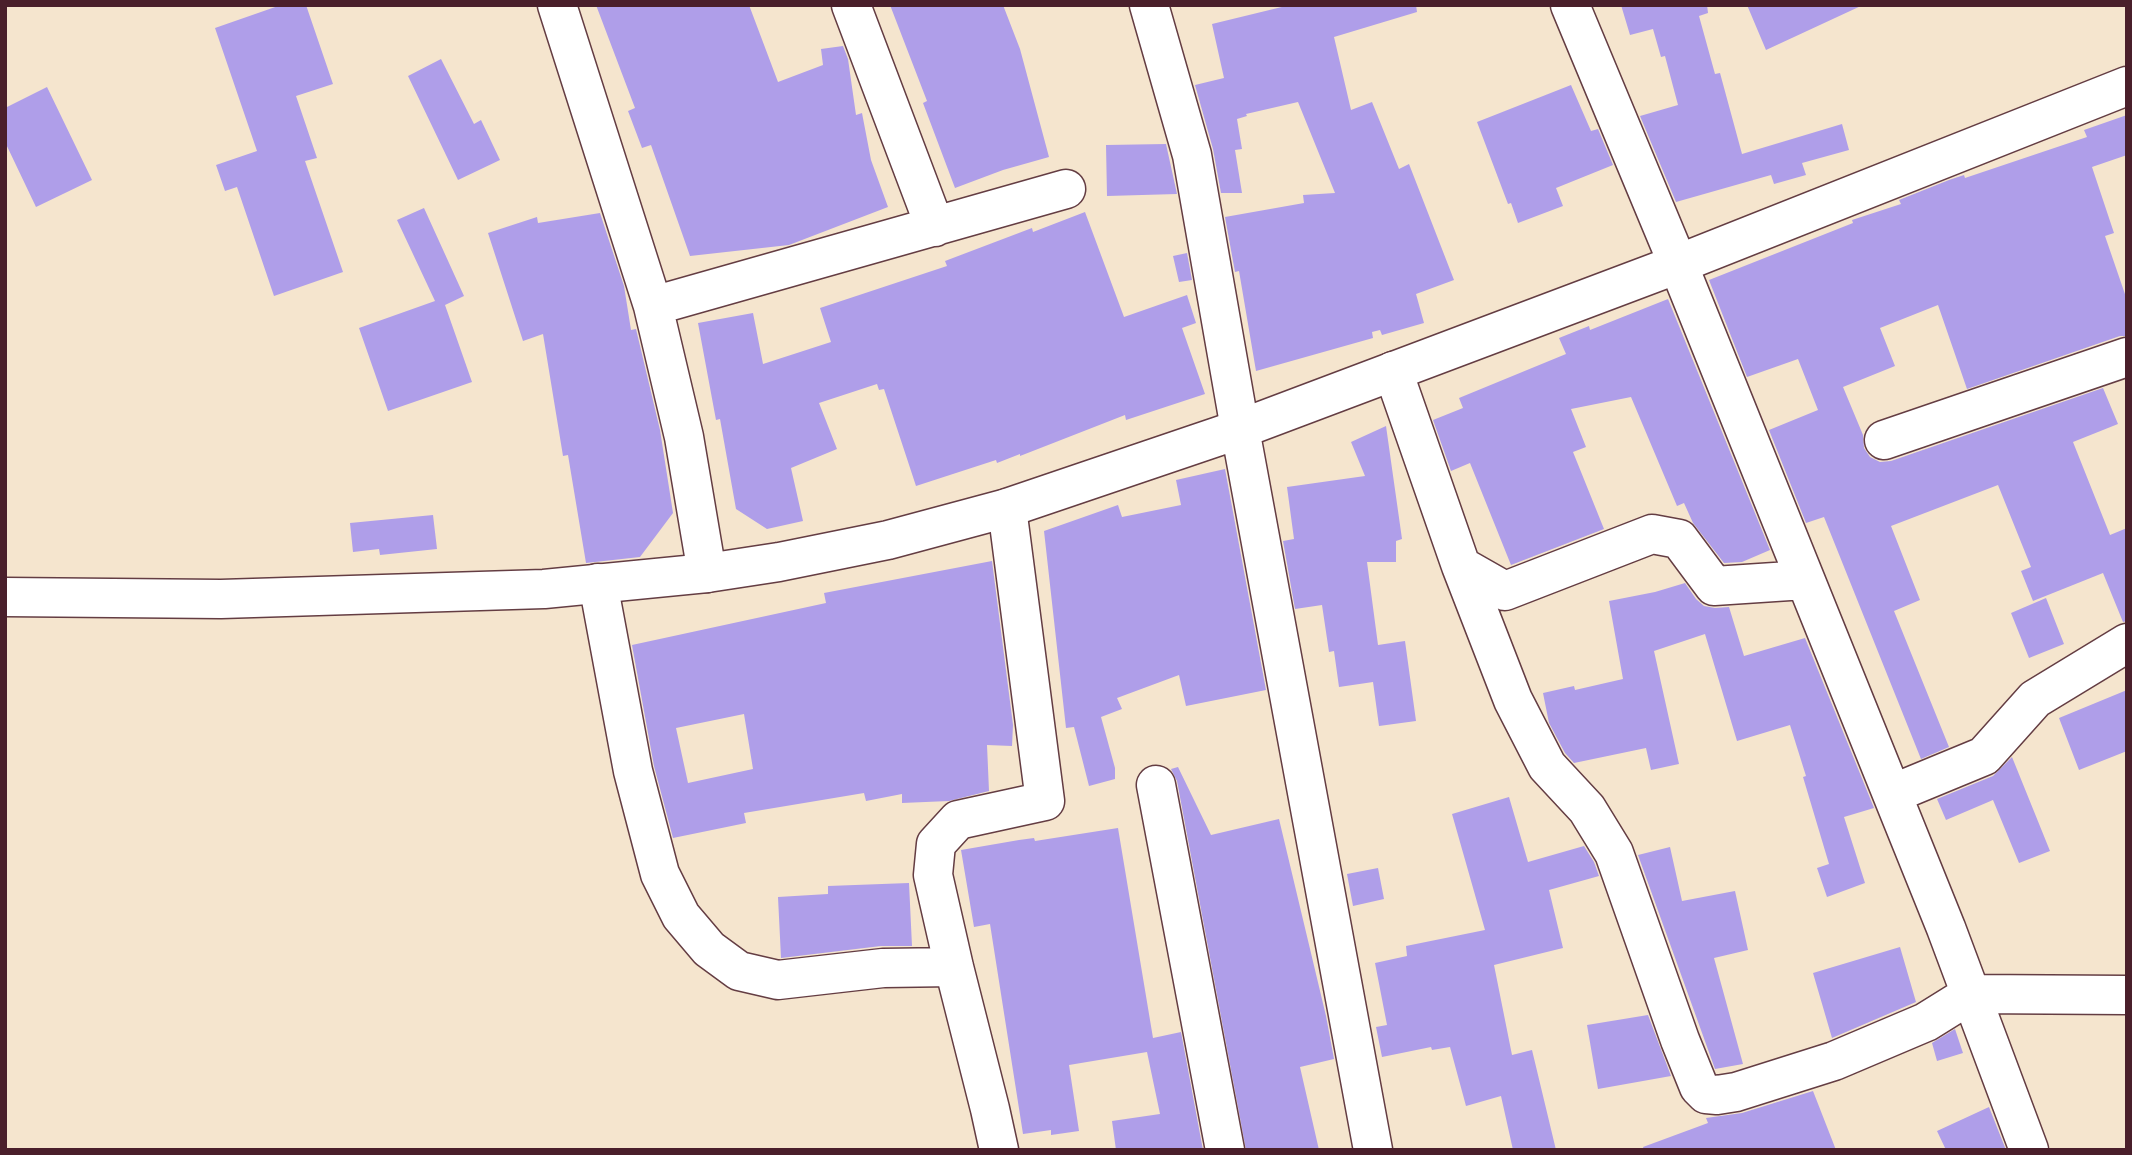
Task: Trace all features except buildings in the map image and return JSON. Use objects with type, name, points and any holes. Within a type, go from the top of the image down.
[{"type":"street","points":[[557,5],[653,306],[684,437],[706,573]]},
{"type":"street","points":[[850,5],[935,226]]},
{"type":"street","points":[[1149,5],[1192,155],[1373,1150]]},
{"type":"street","points":[[1570,5],[1678,264],[1892,794],[2029,1150]]},
{"type":"street","points":[[5,597],[221,599],[544,589],[706,573],[779,562],[888,540],[1007,508],[1240,429],[1678,264],[2127,86]]},
{"type":"street","points":[[653,306],[1066,189]]},
{"type":"street","points":[[1884,440],[2127,357]]},
{"type":"street","points":[[1393,371],[1461,566],[1513,700],[1547,766],[1587,809],[1614,853],[1680,1040],[1699,1087],[1706,1094],[1717,1096],[1736,1092],[1834,1060],[1926,1022],[1971,994],[2127,995]]},
{"type":"street","points":[[999,1150],[933,875],[936,844],[958,820],[1045,801],[1007,508]]},
{"type":"street","points":[[1461,566],[1505,592],[1652,534],[1679,539],[1714,586],[1805,580]]},
{"type":"street","points":[[598,583],[633,771],[660,874],[681,916],[709,949],[739,971],[778,980],[883,968],[954,967]]},
{"type":"street","points":[[1892,794],[1984,756],[2035,699],[2127,643]]},
{"type":"street","points":[[1156,785],[1226,1150]]}]
